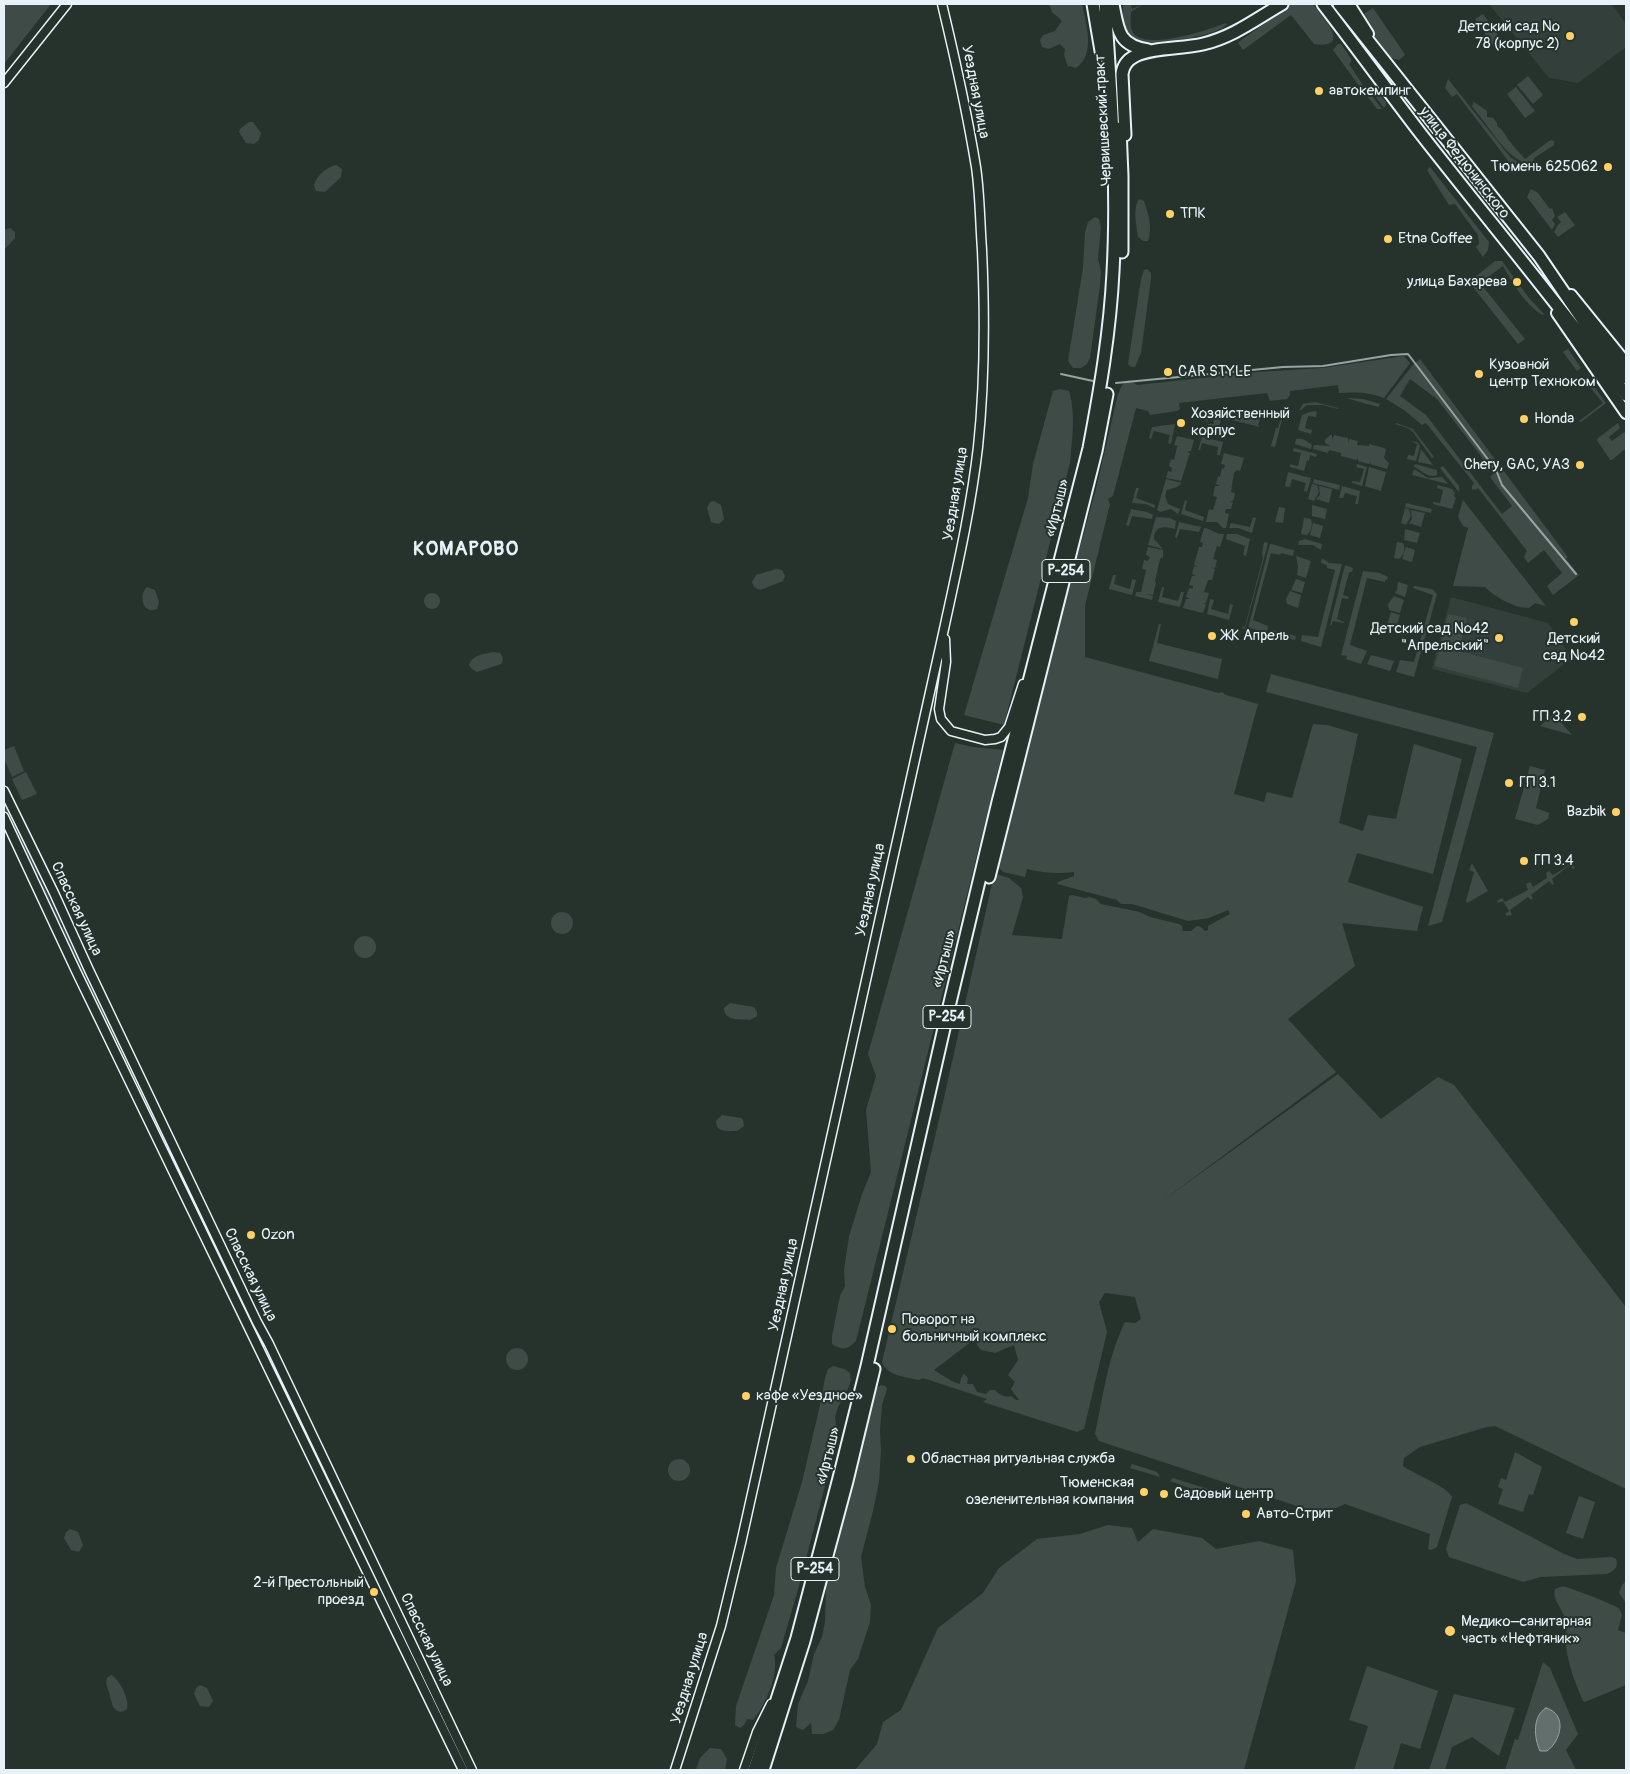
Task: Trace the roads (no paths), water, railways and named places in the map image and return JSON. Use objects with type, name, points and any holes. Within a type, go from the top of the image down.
[{"type":"highway","points":[[1093,4],[1100,41],[1114,207]]},
{"type":"highway","name":"Червишевский тракт","points":[[1105,4],[1114,207]]},
{"type":"highway","points":[[1113,4],[1117,28],[1122,38],[1133,46],[1152,51]]},
{"type":"highway","name":"Червишевский тракт","points":[[1113,4],[1122,176],[1122,234]]},
{"type":"highway","points":[[1122,234],[1126,168],[1122,71],[1130,59],[1139,54],[1152,51],[1190,47],[1216,41],[1282,4]]},
{"type":"highway","points":[[1316,4],[1344,31]]},
{"type":"highway","points":[[1323,4],[1344,31]]},
{"type":"highway","name":"улица Федюнинского","points":[[1339,4],[1540,258],[1586,325],[1626,378]]},
{"type":"highway","name":"улица Федюнинского","points":[[1344,31],[1397,102],[1578,331],[1626,395]]},
{"type":"highway","name":"«Иртыш»","points":[[754,1770],[808,1598],[867,1366],[947,1015],[1034,658],[1088,448],[1101,386],[1112,297],[1114,207]]},
{"type":"highway","name":"«Иртыш»","points":[[763,1770],[807,1633],[856,1443],[954,1016],[1096,451],[1108,386],[1117,318],[1122,234]]},
{"type":"main road","points":[[1349,4],[1386,63]]},
{"type":"main road","name":"улица Федюнинского","points":[[1540,258],[1626,363]]},
{"type":"main road","name":"улица Федюнинского","points":[[1524,265],[1626,413]]},
{"type":"street","points":[[4,83],[67,4]]},
{"type":"street","name":"Уездная улица","points":[[675,1770],[691,1724],[720,1626],[741,1543],[944,629],[965,528],[978,447],[984,368],[984,317],[976,169],[962,89],[942,4]]},
{"type":"street","points":[[944,629],[946,662],[939,709],[941,719],[951,731],[977,739],[995,739],[1005,733],[1014,716],[1023,683],[1034,658]]},
{"type":"street","name":"Спасская улица","points":[[4,791],[472,1770]]},
{"type":"street","name":"Спасская улица","points":[[4,817],[463,1770]]},
{"type":"street","points":[[171,1166],[181,1163]]},
{"type":"street","points":[[744,1770],[757,1732],[781,1687]]},
{"type":"waterway","points":[[1116,383],[1283,367],[1323,366],[1408,354],[1496,470],[1502,485],[1576,574]]},
{"type":"waterway","points":[[1061,374],[1093,381]]},
{"type":"place","name":"Детский сад № 78 (корпус 2)","points":[[1570,36]]},
{"type":"place","name":"автокемпинг","points":[[1319,91]]},
{"type":"place","name":"Тюмень 625062","points":[[1608,167]]},
{"type":"place","name":"ТПК","points":[[1170,214]]},
{"type":"place","name":"Etna Coffee","points":[[1388,239]]},
{"type":"place","name":"улица Бахарева","points":[[1517,282]]},
{"type":"place","name":"CAR STYLE","points":[[1168,372]]},
{"type":"place","name":"Кузовной центр Техноком","points":[[1479,374]]},
{"type":"place","name":"Honda","points":[[1524,419]]},
{"type":"place","name":"Хозяйственный корпус","points":[[1181,423]]},
{"type":"place","name":"Chery, GAC, УАЗ","points":[[1580,465]]},
{"type":"place","name":"Детский сад №42","points":[[1574,622]]},
{"type":"place","name":"ЖК Апрель","points":[[1212,636]]},
{"type":"place","name":"Детский сад №42 \"Апрельский\"","points":[[1499,638]]},
{"type":"place","name":"ГП 3.2","points":[[1582,717]]},
{"type":"place","name":"ГП 3.1","points":[[1509,783]]},
{"type":"place","name":"Bazbik","points":[[1616,812]]},
{"type":"place","name":"ГП 3.4","points":[[1524,861]]},
{"type":"place","name":"Ozon","points":[[251,1235]]},
{"type":"place","name":"Поворот на больничный комплекс","points":[[892,1329]]},
{"type":"place","name":"кафе «Уездное»","points":[[746,1396]]},
{"type":"place","name":"Областная ритуальная служба","points":[[911,1459]]},
{"type":"place","name":"Тюменская озеленительная компания","points":[[1144,1492]]},
{"type":"place","name":"Садовый центр","points":[[1164,1494]]},
{"type":"place","name":"Авто-Стрит","points":[[1246,1514]]},
{"type":"place","name":"2-й Престольный проезд","points":[[374,1592]]},
{"type":"place","name":"Медико–санитарная часть «Нефтяник»","points":[[1450,1631]]},
{"type":"district","name":"КОМАРОВО","points":[[466,550]]}]
